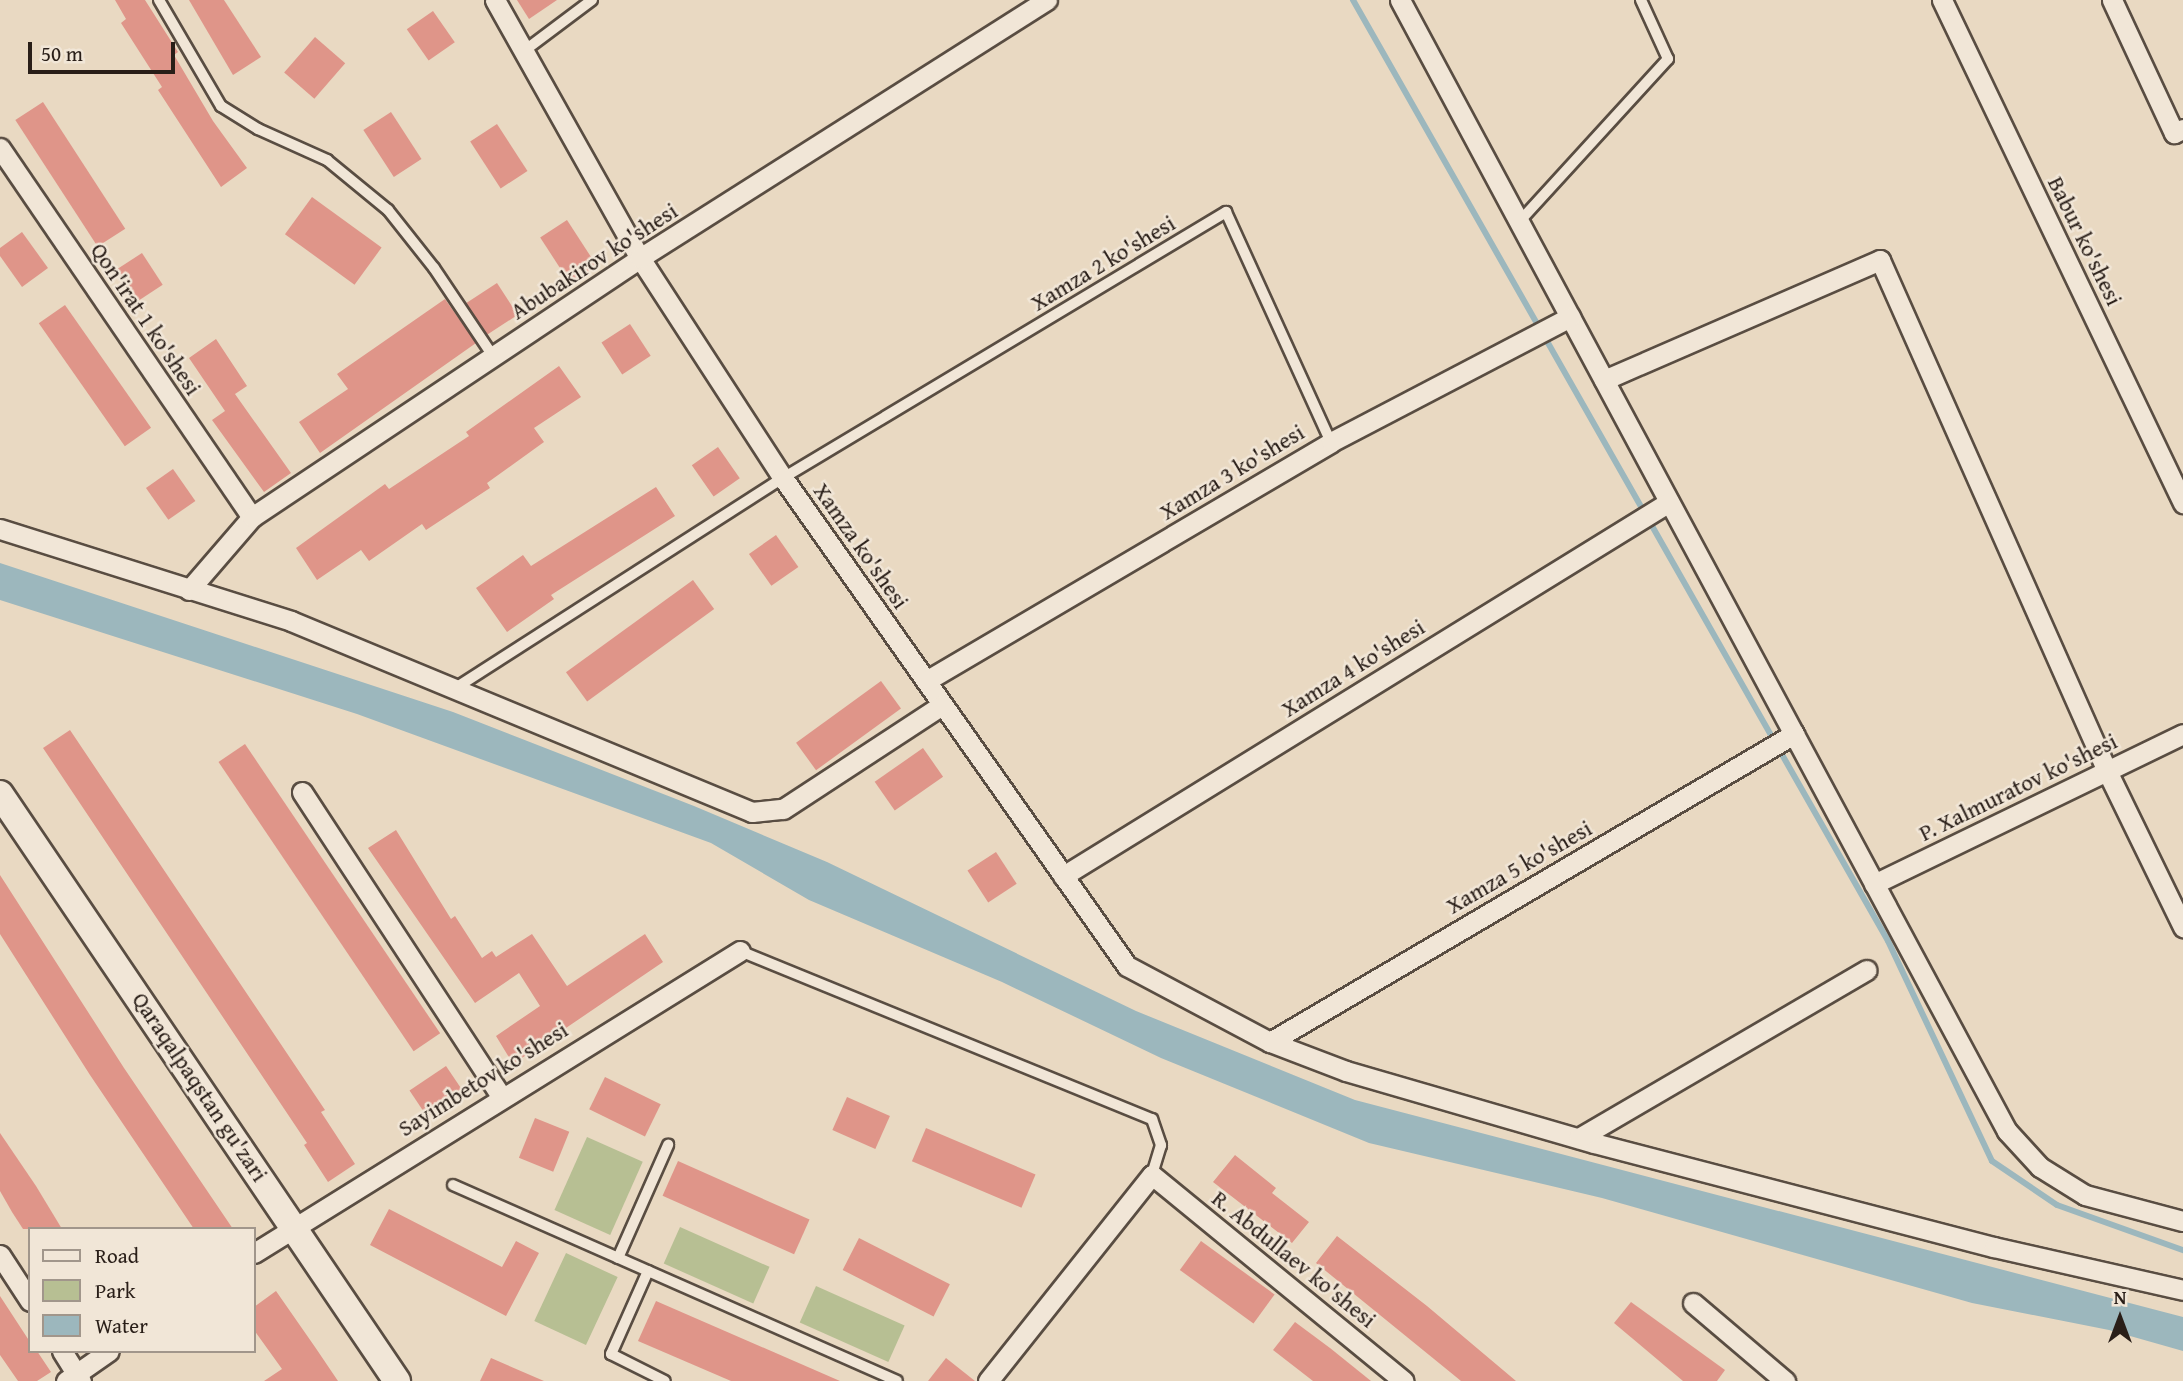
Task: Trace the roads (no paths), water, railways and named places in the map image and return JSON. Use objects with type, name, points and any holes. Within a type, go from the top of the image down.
[{"type":"street","name":"Xamza ko'shesi","points":[[495,0],[640,258],[782,478],[1127,966],[1270,1042],[1346,1071],[1579,1138],[1994,1247],[2183,1290]]},
{"type":"street","name":"Abubakirov ko'shesi","points":[[189,590],[252,517],[640,258],[1047,0]]},
{"type":"street","points":[[1400,0],[2007,1131],[2040,1167],[2085,1195],[2183,1221]]},
{"type":"street","name":"Babur ko'shesi","points":[[1942,0],[2183,503]]},
{"type":"street","points":[[2112,0],[2174,133],[2183,130]]},
{"type":"street","name":"Qon'irat 1 ko'shesi","points":[[0,148],[252,517]]},
{"type":"street","points":[[1604,380],[1880,260],[2107,771],[2183,927]]},
{"type":"street","name":"Xamza 3 ko'shesi","points":[[926,681],[1331,442],[1570,317]]},
{"type":"street","name":"Xamza 4 ko'shesi","points":[[1063,876],[1669,502]]},
{"type":"street","points":[[0,529],[291,621],[457,687],[752,812],[783,808],[942,705]]},
{"type":"street","name":"Xamza 5 ko'shesi","points":[[1270,1042],[1794,734]]},
{"type":"street","name":"P. Xalmuratov ko'shesi","points":[[1874,884],[2183,734]]},
{"type":"street","points":[[302,792],[501,1096]]},
{"type":"street","name":"Qaraqalpaqstan gu'zari","points":[[0,794],[295,1226],[397,1381]]},
{"type":"street","name":"Sayimbetov ko'shesi","points":[[256,1253],[501,1096],[740,951]]},
{"type":"street","points":[[1579,1138],[1866,970]]},
{"type":"street","points":[[988,1381],[1152,1175]]},
{"type":"street","name":"R. Abdullaev ko'shesi","points":[[1152,1175],[1404,1381]]},
{"type":"street","points":[[0,1255],[28,1298]]},
{"type":"street","points":[[1693,1303],[1785,1381]]},
{"type":"street","points":[[63,1353],[74,1379],[106,1353]]},
{"type":"lane","points":[[159,0],[221,106],[258,129],[327,160],[388,210],[434,268],[493,356]]},
{"type":"lane","points":[[524,51],[592,0]]},
{"type":"lane","points":[[1519,222],[1668,59],[1641,0]]},
{"type":"lane","name":"Xamza 2 ko'shesi","points":[[782,478],[1226,212],[1331,442]]},
{"type":"lane","points":[[457,687],[782,478]]},
{"type":"lane","points":[[740,951],[1152,1119],[1161,1146],[1152,1175]]},
{"type":"lane","points":[[618,1258],[668,1146]]},
{"type":"lane","points":[[453,1185],[897,1381]]},
{"type":"lane","points":[[648,1271],[611,1354],[665,1381]]},
{"type":"water","points":[[0,563],[453,712],[694,806],[827,862],[1136,1011],[1355,1100],[2183,1317],[2183,1351],[2109,1330],[1972,1303],[1602,1198],[1369,1143],[1161,1058],[1002,982],[809,900],[711,843],[357,714],[0,600]]},
{"type":"waterway","points":[[1353,0],[1888,941],[1992,1161],[2057,1205],[2183,1250]]}]
